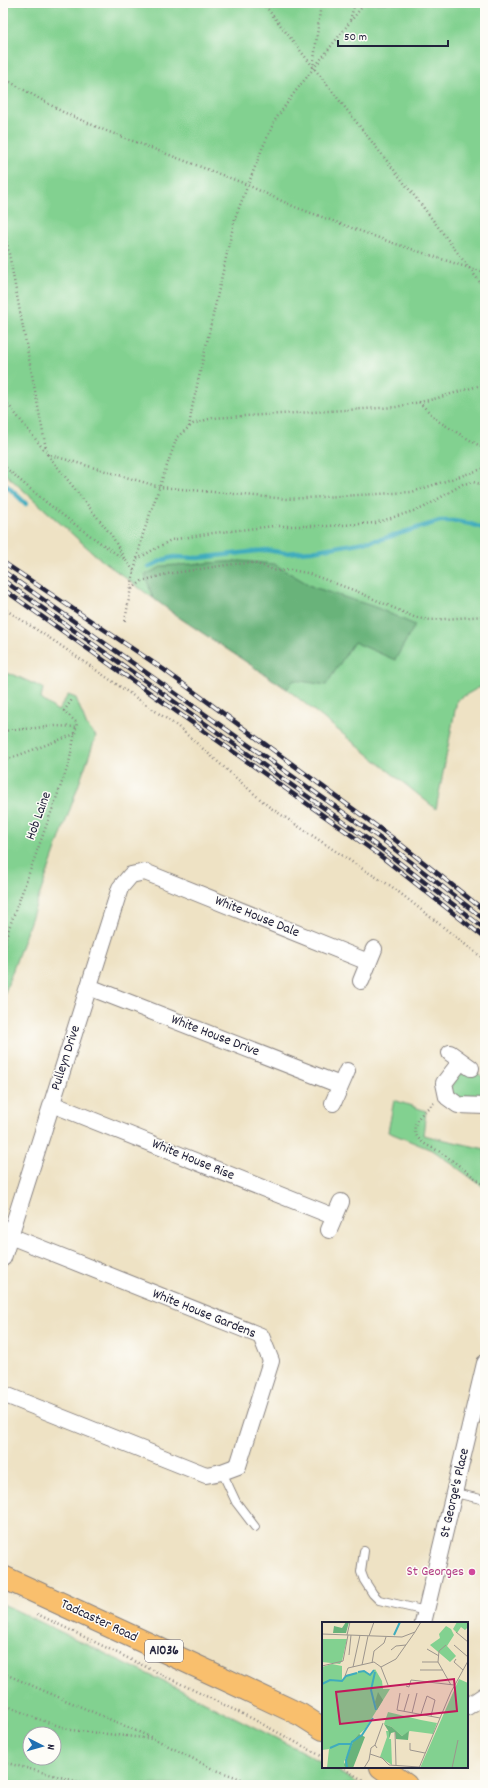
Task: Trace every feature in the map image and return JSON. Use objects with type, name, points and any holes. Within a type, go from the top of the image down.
[{"type":"main road","name":"Tadcaster Road","points":[[3,1577],[301,1715],[322,1728]]},
{"type":"street","name":"White House Dale","points":[[145,872],[371,956],[361,981]]},
{"type":"street","name":"Pulleyn Drive","points":[[3,1258],[120,888],[131,875],[145,872]]},
{"type":"street","name":"White House Drive","points":[[89,987],[340,1085]]},
{"type":"street","points":[[461,1061],[444,1082],[447,1097],[458,1105],[485,1106]]},
{"type":"street","points":[[333,1103],[347,1071]]},
{"type":"street","name":"White House Rise","points":[[52,1104],[335,1216]]},
{"type":"street","name":"White House Gardens","points":[[3,1394],[206,1475],[222,1472],[238,1466],[271,1361],[261,1336],[10,1236]]},
{"type":"street","name":"St George's Place","points":[[424,1617],[485,1363]]},
{"type":"street","points":[[468,1706],[485,1695]]},
{"type":"lane","points":[[222,1472],[236,1502],[256,1527]]},
{"type":"lane","points":[[455,1493],[485,1500]]},
{"type":"lane","points":[[364,1551],[361,1572],[372,1594],[379,1600],[424,1617]]},
{"type":"path","points":[[262,3],[384,157],[485,289]]},
{"type":"path","points":[[313,68],[321,3]]},
{"type":"path","points":[[350,22],[355,3]]},
{"type":"path","points":[[189,428],[192,408],[235,218],[247,185],[275,120],[313,68],[365,3]]},
{"type":"path","points":[[3,78],[63,112],[97,127],[247,185],[295,207],[390,242],[485,272]]},
{"type":"path","points":[[3,222],[47,454]]},
{"type":"path","points":[[125,621],[143,534],[177,437],[193,424],[212,418],[396,407],[485,384]]},
{"type":"path","points":[[3,398],[112,536],[134,572]]},
{"type":"path","points":[[419,402],[438,421],[485,449]]},
{"type":"path","points":[[47,454],[160,487],[287,499],[412,492],[485,468]]},
{"type":"path","points":[[3,465],[49,506],[76,527],[126,560]]},
{"type":"path","points":[[137,559],[171,540],[213,533],[274,526],[375,524],[423,508],[463,484],[473,482],[485,485]]},
{"type":"path","points":[[132,590],[142,581],[167,574],[233,564],[254,563],[277,571],[291,570],[307,572],[356,591],[416,618],[431,620],[485,616]]},
{"type":"path","points":[[3,608],[54,641],[177,726],[268,806],[360,868],[391,886],[485,960]]},
{"type":"path","points":[[3,731],[56,726],[76,727],[77,723],[64,711],[73,698]]},
{"type":"path","name":"Hob Laine","points":[[3,945],[68,762],[76,727]]},
{"type":"path","points":[[3,760],[75,734]]},
{"type":"path","points":[[446,1093],[419,1115],[415,1126],[416,1135],[421,1142],[438,1151],[485,1186]]},
{"type":"path","points":[[31,1612],[253,1719],[322,1756]]},
{"type":"path","points":[[3,1674],[155,1739],[213,1768],[258,1785]]},
{"type":"path","points":[[3,1704],[38,1719],[71,1730],[155,1739]]},
{"type":"path","points":[[3,1762],[91,1785]]},
{"type":"path","points":[[343,1768],[371,1785]]},
{"type":"green space","points":[[3,3],[485,3],[485,684],[457,700],[436,809],[287,689],[180,618],[100,559],[3,472]]},
{"type":"green space","points":[[240,561],[274,564],[313,587],[375,607],[415,625],[395,660],[354,642],[326,685],[294,680],[287,689],[180,618],[153,598],[145,575],[163,566]]},
{"type":"green space","points":[[3,673],[14,675],[43,688],[41,699],[58,711],[68,695],[76,698],[87,726],[96,736],[3,998]]},
{"type":"green space","points":[[471,1068],[485,1079],[485,1101],[459,1100],[450,1089],[456,1075],[464,1073]]},
{"type":"green space","points":[[394,1100],[426,1111],[423,1135],[485,1149],[485,1188],[434,1151],[388,1132]]},
{"type":"green space","points":[[3,1604],[191,1695],[307,1754],[322,1762],[322,1768],[332,1768],[361,1785],[3,1785]]},
{"type":"waterway","points":[[3,482],[26,504]]},
{"type":"waterway","points":[[149,567],[163,560],[174,557],[199,558],[266,550],[285,553],[312,551],[382,539],[440,521],[454,521],[471,524],[485,529]]},
{"type":"railway","points":[[3,562],[163,669],[394,839],[485,911]]},
{"type":"railway","points":[[3,571],[388,844],[485,920]]},
{"type":"railway","points":[[3,580],[383,850],[485,929]]},
{"type":"railway","points":[[3,589],[378,854],[485,938]]},
{"type":"place","name":"St Georges","points":[[472,1572]]}]
